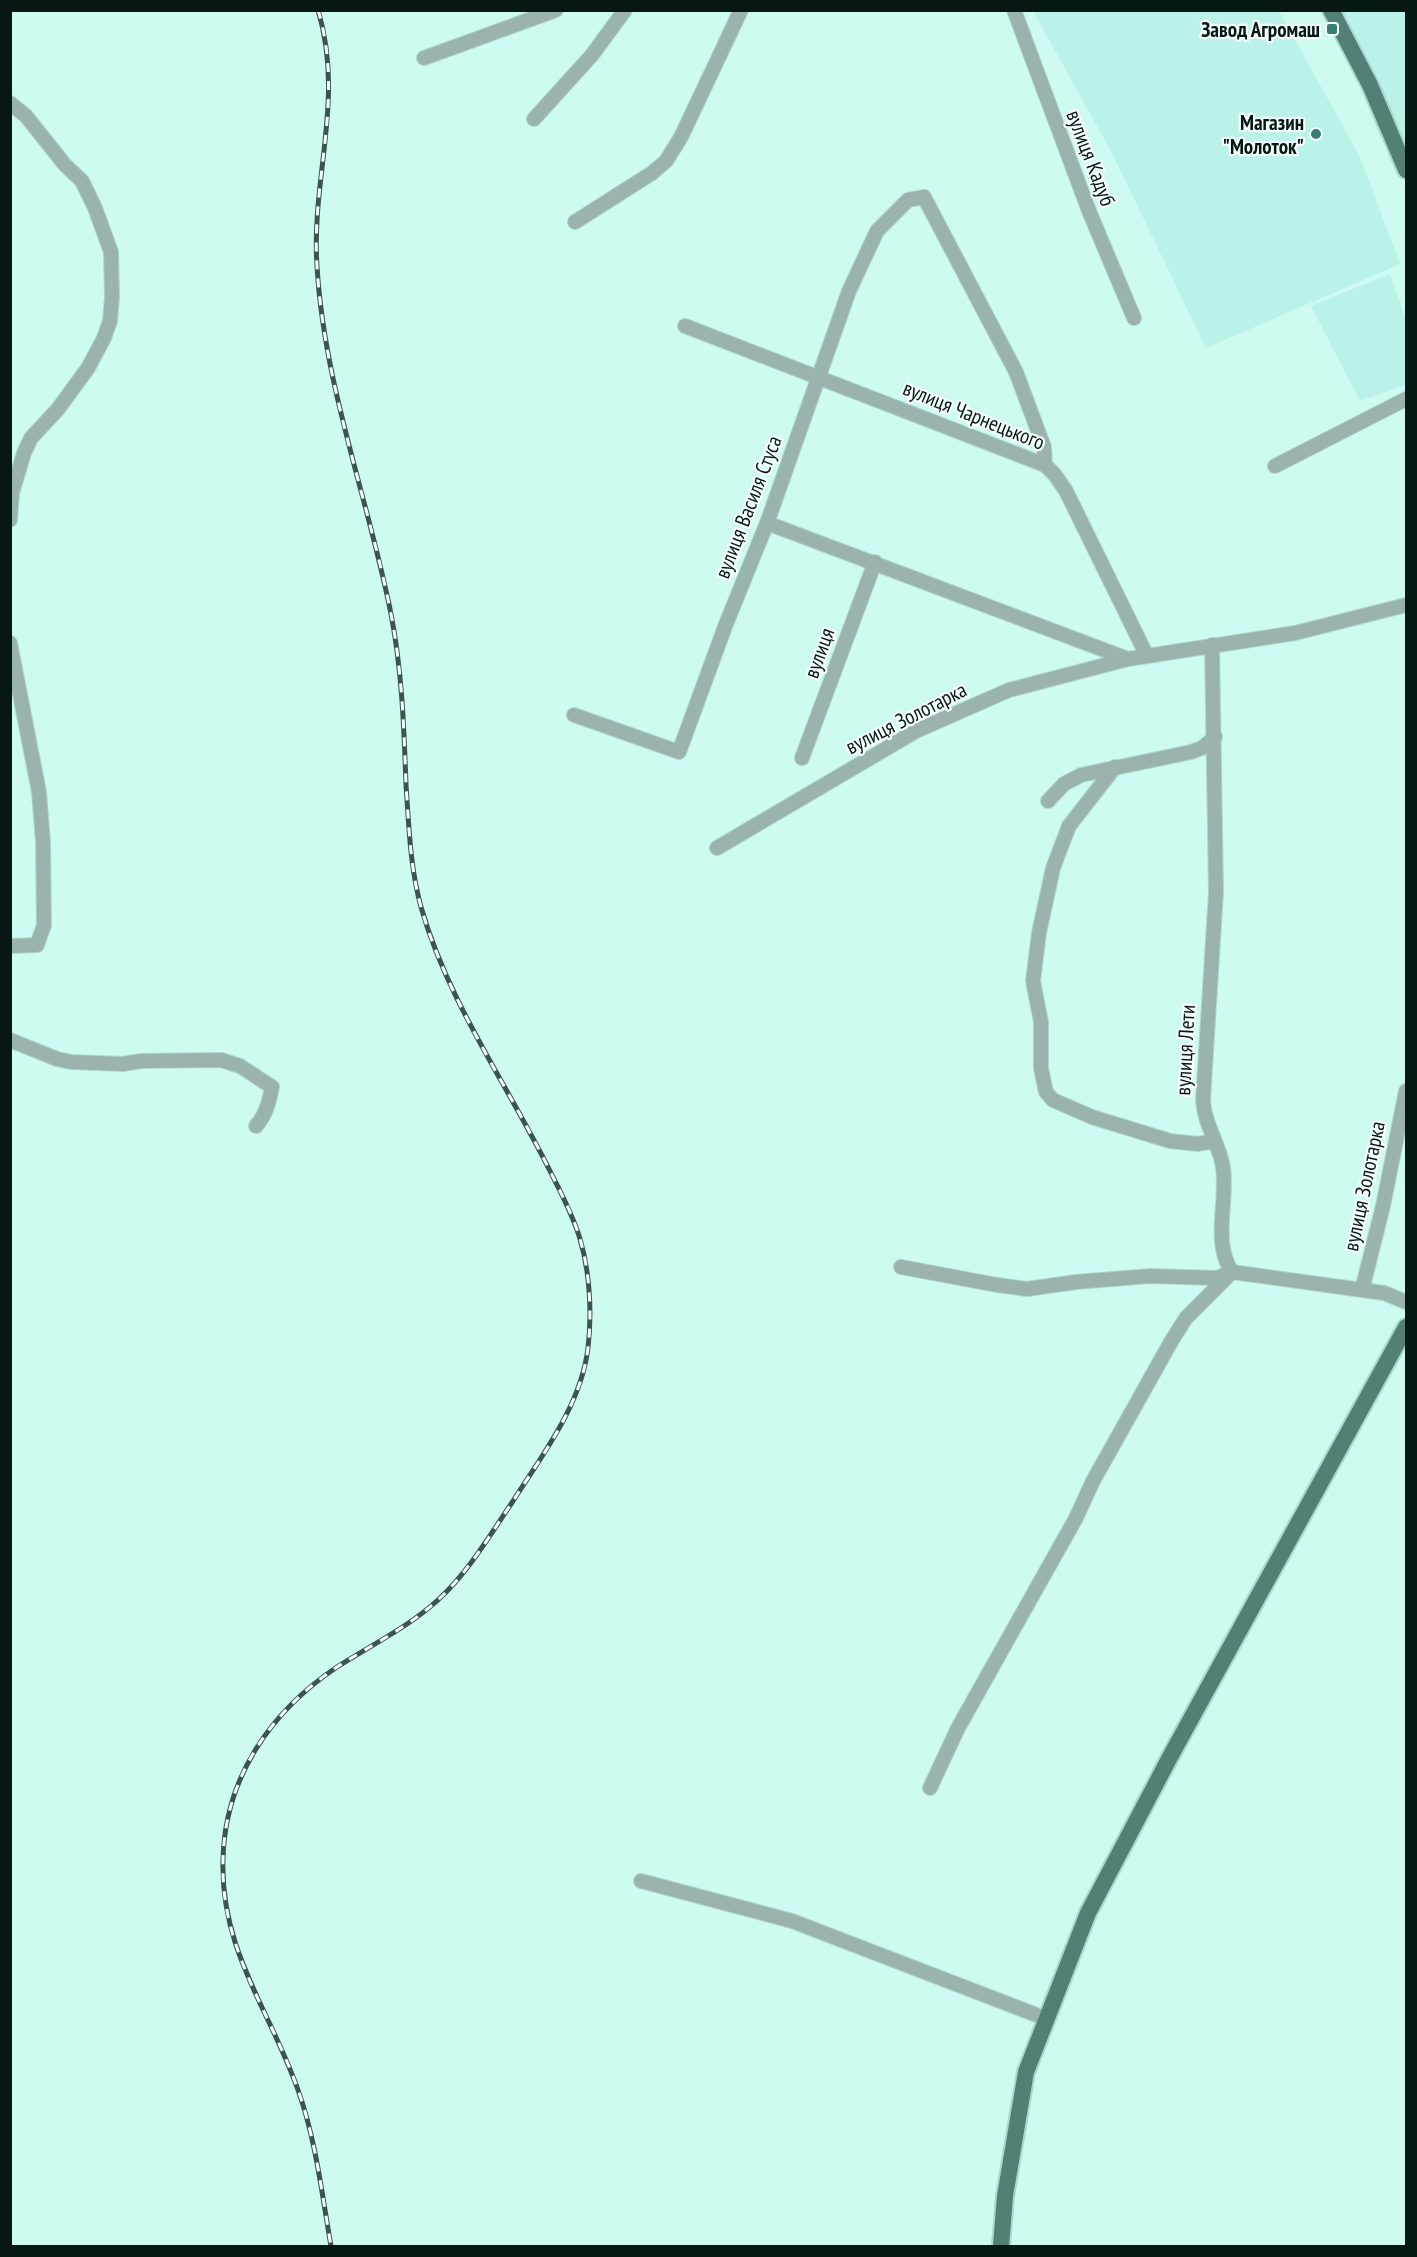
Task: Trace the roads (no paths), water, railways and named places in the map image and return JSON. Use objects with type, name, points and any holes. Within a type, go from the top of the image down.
[{"type":"main road","points":[[1331,10],[1370,85],[1407,170]]},
{"type":"main road","points":[[1001,2247],[1005,2196],[1026,2072],[1088,1913],[1170,1757],[1407,1327]]},
{"type":"street","points":[[424,58],[556,10]]},
{"type":"street","points":[[534,119],[592,55],[625,10]]},
{"type":"street","points":[[575,222],[652,173],[666,161],[686,126],[741,10]]},
{"type":"street","name":"вулиця Кадуб","points":[[1014,10],[1089,211],[1134,318]]},
{"type":"street","points":[[10,103],[26,116],[64,165],[82,180],[111,252],[112,297],[110,321],[88,368],[58,409],[31,438],[24,453],[12,493],[10,520]]},
{"type":"street","name":"вулиця Василя Стуса","points":[[574,715],[679,752],[766,523],[849,291],[877,231],[908,200],[924,197],[1016,372],[1044,447],[1045,465]]},
{"type":"street","name":"вулиця Чарнецького","points":[[685,326],[1045,465],[1055,474],[1066,491],[1147,656]]},
{"type":"street","points":[[1275,466],[1407,399]]},
{"type":"street","name":"вулиця Золотарка","points":[[766,523],[1128,659]]},
{"type":"street","name":"вулиця","points":[[802,758],[874,562]]},
{"type":"street","name":"вулиця Золотарка","points":[[717,848],[916,731],[1009,690],[1128,659],[1295,633],[1407,605]]},
{"type":"street","points":[[10,643],[39,792],[43,842],[44,925],[37,945],[10,946]]},
{"type":"street","name":"вулиця Лети","points":[[1212,645],[1216,892],[1203,1096],[1205,1116],[1221,1158],[1224,1181],[1222,1250],[1232,1272]]},
{"type":"street","points":[[1048,801],[1072,779],[1115,767],[1191,752],[1202,748],[1215,737]]},
{"type":"street","points":[[1115,767],[1069,826],[1051,874],[1036,951],[1033,981],[1041,1023],[1041,1068],[1046,1092],[1053,1100],[1092,1117],[1170,1141],[1198,1144],[1214,1141]]},
{"type":"street","points":[[10,1040],[57,1059],[71,1062],[123,1064],[141,1061],[221,1060],[240,1066],[272,1087],[268,1106],[256,1126]]},
{"type":"street","name":"вулиця Золотарка","points":[[1362,1290],[1383,1206],[1407,1091]]},
{"type":"street","points":[[900,1267],[1028,1289],[1066,1283],[1150,1276],[1217,1278],[1232,1272],[1390,1294],[1407,1302]]},
{"type":"street","points":[[930,1788],[958,1728],[1076,1518],[1093,1481],[1176,1332],[1232,1272]]},
{"type":"street","points":[[641,1881],[792,1921],[1047,2019]]},
{"type":"railway","points":[[318,10],[325,43],[328,75],[328,107],[316,233],[321,311],[337,398],[382,571],[395,635],[402,699],[410,847],[417,892],[446,976],[570,1213],[583,1252],[590,1307],[588,1348],[584,1369],[569,1409],[548,1447],[479,1552],[450,1588],[427,1609],[403,1627],[337,1667],[291,1705],[272,1726],[256,1750],[242,1775],[232,1801],[223,1859],[224,1892],[230,1922],[249,1979],[287,2061],[304,2109],[318,2168],[331,2246]]},
{"type":"place","name":"Завод Агромаш","points":[[1332,29]]},
{"type":"place","name":"Магазин \"Молоток\"","points":[[1316,134]]}]
